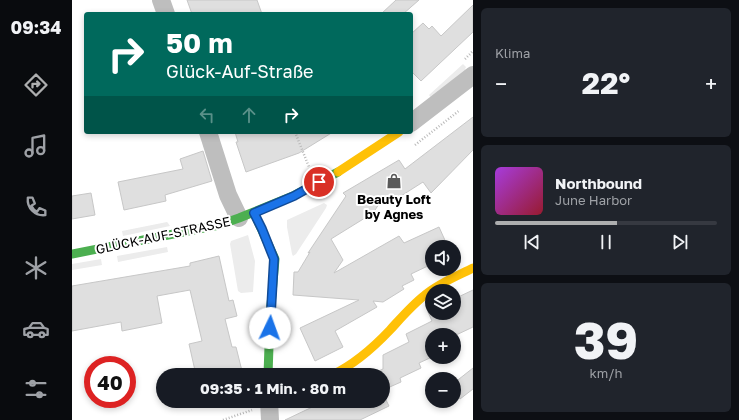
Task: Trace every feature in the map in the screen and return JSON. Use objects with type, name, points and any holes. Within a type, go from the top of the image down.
[{"type":"street","points":[[161,0],[165,12]]},
{"type":"street","points":[[413,121],[473,75]]},
{"type":"street","points":[[209,134],[228,195],[246,215],[262,229],[274,259],[268,368]]},
{"type":"street","name":"GLÜCK-AUF-STRASSE","points":[[72,254],[219,225],[294,196],[344,169],[396,134]]},
{"type":"street","points":[[345,368],[369,350],[421,298],[442,283],[473,268]]},
{"type":"path","points":[[296,134],[309,167]]},
{"type":"path","points":[[223,420],[263,408]]},
{"type":"shaded area","points":[[463,64],[466,67],[466,70],[431,98],[429,95]]},
{"type":"shaded area","points":[[324,203],[327,205],[326,208],[296,254],[293,256],[287,220]]},
{"type":"shaded area","points":[[167,222],[170,226],[123,236],[122,231]]},
{"type":"shaded area","points":[[248,235],[255,261],[253,292],[241,293],[238,291],[230,244],[231,241]]},
{"type":"shaded area","points":[[167,247],[168,252],[118,262],[117,256]]},
{"type":"shaded area","points":[[101,259],[102,265],[72,270],[72,264]]},
{"type":"building","points":[[187,0],[257,0],[261,12],[191,12]]},
{"type":"building","points":[[396,0],[419,0],[405,12],[383,12]]},
{"type":"building","points":[[473,5],[473,32],[421,81],[413,73],[413,32],[423,23],[429,29],[432,26],[441,36]]},
{"type":"building","points":[[473,117],[473,150],[431,193],[423,182],[390,203],[385,195],[373,213],[331,239],[343,260],[334,273],[399,236],[404,243],[439,227],[445,240],[425,240],[425,267],[411,274],[414,280],[402,286],[404,289],[383,302],[373,301],[377,307],[335,331],[343,347],[315,361],[300,328],[359,300],[293,295],[294,272],[298,272],[310,252],[308,253],[346,196],[343,193],[399,160],[405,169]]},
{"type":"building","points":[[236,134],[330,134],[299,153],[246,172],[236,142],[238,142]]},
{"type":"building","points":[[203,151],[212,181],[165,195],[166,201],[124,210],[118,182],[183,169],[180,159]]},
{"type":"building","points":[[91,193],[95,215],[72,219],[72,196]]},
{"type":"building","points":[[219,256],[229,301],[233,300],[237,316],[225,319],[232,347],[236,347],[241,368],[194,368],[189,344],[202,341],[190,290],[157,296],[162,323],[122,331],[121,322],[72,331],[72,286],[190,266],[190,263]]},
{"type":"building","points":[[473,290],[473,327],[461,333],[461,328],[425,328],[425,360],[419,363],[421,368],[400,378],[401,382],[390,387],[390,368],[383,368],[383,355],[409,342],[406,334],[432,320],[461,320],[461,296]]},
{"type":"building","points":[[473,368],[473,389],[461,398],[461,377]]},
{"type":"building","points":[[310,408],[385,408],[360,420],[285,420]]},
{"type":"traffic: fast","points":[[72,254],[219,225],[293,196],[338,172]]},
{"type":"traffic: fast","points":[[254,213],[275,259],[270,317],[268,368]]},
{"type":"traffic: slow","points":[[338,172],[396,134]]},
{"type":"traffic: slow","points":[[344,368],[356,361],[384,337],[411,307],[430,291],[448,280],[473,268]]},
{"type":"place","name":"Beauty Loft by Agnes","points":[[394,181]]},
{"type":"route","points":[[270,328],[274,259],[254,213],[294,196],[319,182]]}]
